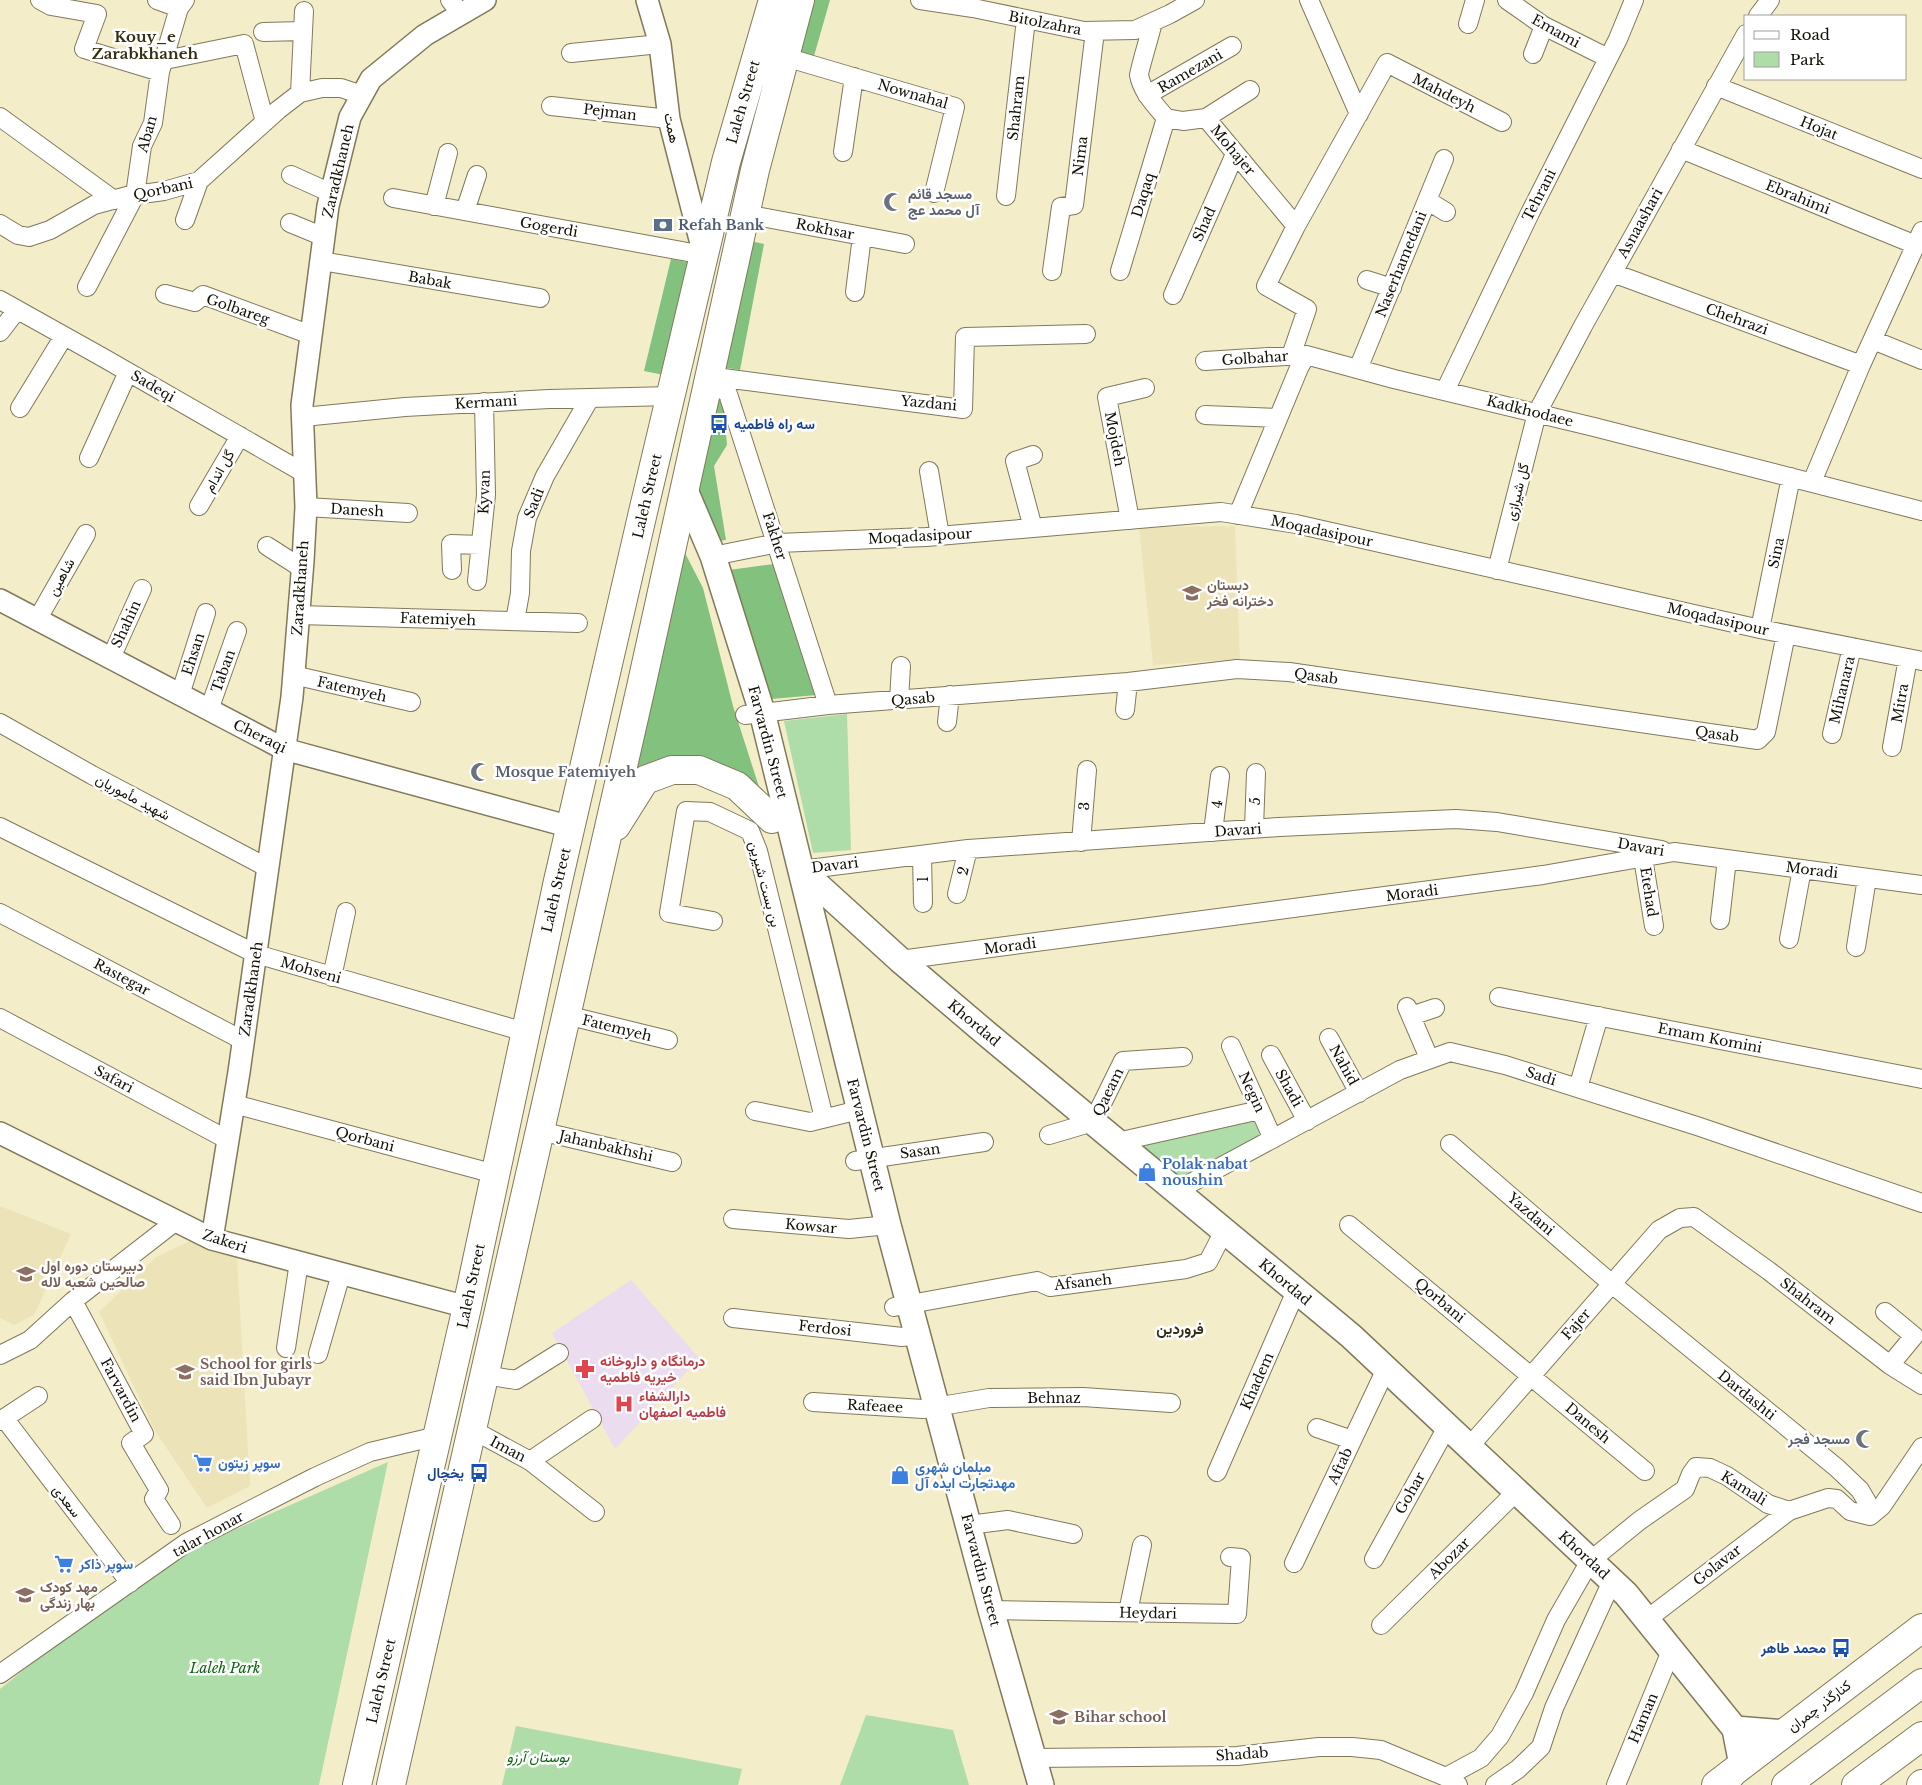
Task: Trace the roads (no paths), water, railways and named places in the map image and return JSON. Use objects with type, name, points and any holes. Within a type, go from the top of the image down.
[{"type":"main road","name":"Laleh Street","points":[[357,1785],[466,1308],[571,827],[671,396],[726,162],[773,0]]},
{"type":"main road","name":"Laleh Street","points":[[391,1785],[626,752],[745,214],[800,0]]},
{"type":"main road","name":"Farvardin Street","points":[[684,488],[713,556],[754,714],[801,870],[842,1114]]},
{"type":"main road","name":"Farvardin Street","points":[[674,534],[686,542],[700,562],[754,714],[772,819],[842,1114],[864,1160],[880,1226],[930,1407],[1025,1785]]},
{"type":"main road","points":[[590,744],[626,752],[662,773]]},
{"type":"main road","points":[[605,845],[645,780],[672,770],[699,770],[737,786],[772,819]]},
{"type":"main road","name":"Khordad","points":[[801,870],[900,960],[1350,1336],[1386,1369],[1626,1594],[1735,1728]]},
{"type":"main road","name":"Farvardin Street","points":[[930,1407],[969,1525],[1041,1785]]},
{"type":"main road","points":[[367,1785],[407,1614],[403,1585]]},
{"type":"main road","name":"کنارگذر چمران","points":[[1728,1777],[1922,1628]]},
{"type":"main road","points":[[1786,1785],[1922,1683]]},
{"type":"main road","points":[[1728,1777],[1735,1728],[1785,1733]]},
{"type":"main road","points":[[1856,1785],[1922,1736]]},
{"type":"street","points":[[40,0],[51,6],[97,14],[84,49],[162,66],[244,44],[265,122]]},
{"type":"street","points":[[157,0],[182,4]]},
{"type":"street","name":"Zaradkhaneh","points":[[212,1239],[244,1042],[293,676],[303,569],[306,507],[302,405],[328,206],[350,117],[371,78],[425,35],[456,7],[485,0]]},
{"type":"street","name":"همت","points":[[647,0],[660,44],[668,119],[704,255]]},
{"type":"street","name":"Bitolzahra","points":[[921,0],[991,6],[1026,19],[1084,31],[1095,31],[1135,30],[1195,0]]},
{"type":"street","points":[[1238,515],[1278,418],[1298,355],[1307,309],[1266,286],[1296,226],[1358,114],[1309,0]]},
{"type":"street","points":[[1468,24],[1475,0]]},
{"type":"street","name":"Emami","points":[[1506,0],[1544,26],[1608,58]]},
{"type":"street","name":"Tehrani","points":[[1445,391],[1530,213],[1608,58],[1634,0]]},
{"type":"street","points":[[1759,15],[1770,0]]},
{"type":"street","name":"Aban","points":[[88,287],[135,195],[142,146],[152,123],[162,66],[182,4]]},
{"type":"street","points":[[300,93],[304,10]]},
{"type":"street","name":"Shahram","points":[[1006,196],[1026,19]]},
{"type":"street","points":[[1153,22],[1148,47],[1139,74],[1147,95],[1166,118]]},
{"type":"street","points":[[1534,54],[1544,26]]},
{"type":"street","points":[[263,32],[303,31]]},
{"type":"street","name":"Nima","points":[[1052,271],[1061,208],[1074,205],[1095,31]]},
{"type":"street","name":"Asnaashari","points":[[1537,413],[1613,272],[1744,37]]},
{"type":"street","points":[[571,53],[660,44]]},
{"type":"street","name":"Ramezani","points":[[1147,95],[1232,46]]},
{"type":"street","name":"Nownahal","points":[[785,57],[955,107],[934,194]]},
{"type":"street","name":"Mahdeyh","points":[[1358,114],[1387,63],[1502,122]]},
{"type":"street","points":[[843,152],[854,77]]},
{"type":"street","name":"Hojat","points":[[1716,86],[1922,169]]},
{"type":"street","name":"Qorbani","points":[[0,224],[18,235],[29,237],[50,230],[94,205],[135,195],[164,191],[199,181],[300,93],[322,88],[341,88],[362,96]]},
{"type":"street","points":[[1206,118],[1250,90]]},
{"type":"street","name":"Pejman","points":[[551,106],[668,119]]},
{"type":"street","points":[[0,117],[114,200]]},
{"type":"street","name":"Mohajer","points":[[1166,118],[1183,121],[1206,118],[1296,226]]},
{"type":"street","name":"Daqaq","points":[[1120,271],[1166,118]]},
{"type":"street","name":"Ebrahimi","points":[[1681,149],[1919,238]]},
{"type":"street","points":[[434,206],[448,153]]},
{"type":"street","name":"Shad","points":[[1173,295],[1235,154]]},
{"type":"street","name":"Naserhamedani","points":[[1358,369],[1444,159]]},
{"type":"street","points":[[291,175],[331,193]]},
{"type":"street","points":[[465,211],[477,175]]},
{"type":"street","points":[[185,220],[199,181]]},
{"type":"street","name":"Gogerdi","points":[[393,198],[704,255]]},
{"type":"street","points":[[1428,200],[1446,212]]},
{"type":"street","name":"Rokhsar","points":[[745,214],[905,244]]},
{"type":"street","points":[[290,223],[324,237]]},
{"type":"street","points":[[855,292],[862,236]]},
{"type":"street","points":[[1812,482],[1861,365],[1919,238]]},
{"type":"street","name":"Babak","points":[[321,261],[540,298]]},
{"type":"street","name":"Chehrazi","points":[[1613,272],[1861,365]]},
{"type":"street","points":[[1367,280],[1392,288]]},
{"type":"street","name":"Golbareg","points":[[165,294],[195,302],[203,295],[311,335]]},
{"type":"street","name":"Sadeqi","points":[[0,300],[304,473]]},
{"type":"street","points":[[0,332],[18,310]]},
{"type":"street","name":"Yazdani","points":[[708,376],[963,408],[965,337],[1086,334]]},
{"type":"street","points":[[20,408],[64,336]]},
{"type":"street","points":[[1873,340],[1922,360]]},
{"type":"street","name":"Kadkhodaee","points":[[1298,355],[1812,482],[1922,512]]},
{"type":"street","name":"Golbahar","points":[[1205,361],[1298,355]]},
{"type":"street","points":[[89,458],[128,372]]},
{"type":"street","name":"Fakher","points":[[708,376],[728,394],[778,543],[828,705]]},
{"type":"street","name":"Mojdeh","points":[[1130,520],[1107,397],[1145,388]]},
{"type":"street","name":"Kermani","points":[[302,417],[404,407],[484,402],[671,396]]},
{"type":"street","name":"Sadi","points":[[515,621],[520,593],[521,551],[527,518],[544,476],[590,398]]},
{"type":"street","name":"Kyvan","points":[[478,581],[486,495],[484,402]]},
{"type":"street","name":"گل شیرازی","points":[[1497,570],[1537,413]]},
{"type":"street","points":[[1205,415],[1278,418]]},
{"type":"street","name":"گل اندام","points":[[199,506],[240,436]]},
{"type":"street","points":[[1033,455],[1015,461],[1033,528]]},
{"type":"street","points":[[929,471],[940,536]]},
{"type":"street","name":"Sina","points":[[1760,629],[1791,477]]},
{"type":"street","name":"Danesh","points":[[306,507],[408,513]]},
{"type":"street","name":"Moqadasipour","points":[[713,556],[778,543],[940,536],[1221,512],[1296,524],[1760,629],[1915,660]]},
{"type":"street","name":"شاهین","points":[[37,620],[86,534]]},
{"type":"street","points":[[452,570],[451,544],[481,544]]},
{"type":"street","points":[[266,546],[303,569]]},
{"type":"street","name":"Shahin","points":[[111,658],[142,589]]},
{"type":"street","name":"Cheraqi","points":[[0,600],[284,750],[571,827]]},
{"type":"street","name":"Ehsan","points":[[180,695],[206,613]]},
{"type":"street","name":"Fatemiyeh","points":[[299,615],[578,623]]},
{"type":"street","name":"Taban","points":[[209,710],[237,631]]},
{"type":"street","name":"Qasab","points":[[754,714],[828,705],[1128,682],[1237,669],[1289,672],[1758,740],[1766,732],[1786,634]]},
{"type":"street","name":"Mihanara","points":[[1832,734],[1852,647]]},
{"type":"street","name":"Mitra","points":[[1892,747],[1915,660]]},
{"type":"street","points":[[899,700],[901,666]]},
{"type":"street","name":"Fatemyeh","points":[[293,676],[411,702]]},
{"type":"street","points":[[1125,710],[1128,682]]},
{"type":"street","points":[[947,722],[950,695]]},
{"type":"street","name":"شهید مأموریان","points":[[0,723],[92,775],[268,868]]},
{"type":"street","name":"3","points":[[1081,842],[1087,770]]},
{"type":"street","name":"5","points":[[1254,828],[1256,773]]},
{"type":"street","name":"4","points":[[1213,832],[1220,776]]},
{"type":"street","name":"بن بست شیرین","points":[[713,921],[669,914],[686,811],[710,812],[750,831],[842,1114]]},
{"type":"street","name":"Davari","points":[[801,870],[968,848],[1081,842],[1254,828],[1456,819],[1497,822],[1674,852]]},
{"type":"street","name":"Mohseni","points":[[0,827],[256,954],[525,1032]]},
{"type":"street","name":"2","points":[[957,894],[968,848]]},
{"type":"street","name":"Moradi","points":[[900,960],[1466,886],[1543,875],[1674,852],[1922,885]]},
{"type":"street","name":"1","points":[[922,855],[923,903]]},
{"type":"street","name":"Etehad","points":[[1643,858],[1654,926]]},
{"type":"street","points":[[1720,920],[1727,859]]},
{"type":"street","points":[[1789,940],[1802,869]]},
{"type":"street","points":[[1856,947],[1867,878]]},
{"type":"street","points":[[332,977],[346,912]]},
{"type":"street","name":"Rastegar","points":[[0,913],[244,1042]]},
{"type":"street","name":"Emam Komini","points":[[1499,997],[1922,1079]]},
{"type":"street","points":[[1429,1058],[1409,1012],[1435,1008]]},
{"type":"street","name":"Fatemyeh","points":[[566,1015],[668,1040]]},
{"type":"street","points":[[1578,1088],[1599,1016]]},
{"type":"street","name":"Safari","points":[[0,1018],[228,1140]]},
{"type":"street","name":"Nahid","points":[[1329,1038],[1359,1093]]},
{"type":"street","name":"Negin","points":[[1230,1046],[1273,1139]]},
{"type":"street","name":"Sadi","points":[[1176,1191],[1400,1070],[1450,1052],[1505,1065],[1700,1127],[1922,1203]]},
{"type":"street","name":"Shadi","points":[[1271,1054],[1307,1121]]},
{"type":"street","name":"Qaeam","points":[[1093,1122],[1123,1062],[1183,1058]]},
{"type":"street","name":"Qorbani","points":[[234,1104],[495,1174]]},
{"type":"street","points":[[1117,1142],[1260,1110]]},
{"type":"street","points":[[755,1112],[810,1122],[842,1114]]},
{"type":"street","points":[[1048,1135],[1093,1122]]},
{"type":"street","name":"Jahanbakhshi","points":[[540,1131],[672,1162]]},
{"type":"street","name":"Zakeri","points":[[0,1133],[212,1239],[466,1308]]},
{"type":"street","name":"Sasan","points":[[864,1160],[984,1142]]},
{"type":"street","name":"Yazdani","points":[[1450,1144],[1612,1284]]},
{"type":"street","name":"Fajer","points":[[1469,1447],[1659,1230],[1680,1218],[1694,1218],[1770,1270],[1890,1365]]},
{"type":"street","name":"Kowsar","points":[[733,1219],[849,1230],[880,1226]]},
{"type":"street","points":[[0,1355],[30,1340],[73,1301],[176,1221]]},
{"type":"street","name":"Qorbani","points":[[1349,1225],[1531,1376]]},
{"type":"street","name":"Afsaneh","points":[[902,1306],[1037,1281],[1050,1287],[1186,1269],[1208,1262],[1224,1231]]},
{"type":"street","points":[[286,1348],[299,1262]]},
{"type":"street","points":[[318,1354],[341,1274]]},
{"type":"street","name":"Dardashti","points":[[1612,1284],[1860,1490],[1867,1502],[1862,1514]]},
{"type":"street","name":"Khadem","points":[[1217,1472],[1296,1291]]},
{"type":"street","name":"Farvardin","points":[[73,1301],[144,1434],[131,1443],[159,1490],[154,1500],[171,1525]]},
{"type":"street","points":[[1885,1312],[1914,1336],[1890,1365],[1922,1384]]},
{"type":"street","name":"Ferdosi","points":[[733,1318],[910,1336]]},
{"type":"street","points":[[485,1375],[516,1380],[559,1352]]},
{"type":"street","name":"Aftab","points":[[1294,1563],[1386,1369]]},
{"type":"street","name":"Danesh","points":[[1531,1376],[1645,1471]]},
{"type":"street","points":[[2,1420],[38,1396]]},
{"type":"street","name":"Behnaz","points":[[930,1407],[999,1398],[1083,1397],[1171,1403]]},
{"type":"street","name":"Rafeaee","points":[[812,1402],[930,1407]]},
{"type":"street","name":"Iman","points":[[473,1430],[530,1461],[592,1418]]},
{"type":"street","name":"سعدی","points":[[2,1420],[130,1583]]},
{"type":"street","name":"Gohar","points":[[1374,1559],[1447,1427]]},
{"type":"street","points":[[1317,1428],[1352,1440]]},
{"type":"street","name":"talar honar","points":[[0,1674],[186,1543],[315,1477],[370,1452],[437,1436]]},
{"type":"street","points":[[1789,1511],[1828,1498],[1838,1499],[1850,1511],[1870,1516],[1882,1506],[1922,1447]]},
{"type":"street","points":[[530,1461],[596,1512]]},
{"type":"street","name":"Kamali","points":[[1590,1560],[1639,1521],[1685,1489],[1696,1467],[1710,1468],[1727,1476],[1768,1504],[1789,1511]]},
{"type":"street","name":"Abozar","points":[[1381,1625],[1516,1492]]},
{"type":"street","name":"Golavar","points":[[1646,1620],[1789,1511]]},
{"type":"street","points":[[969,1525],[1008,1520],[1073,1534]]},
{"type":"street","points":[[1128,1612],[1142,1545]]},
{"type":"street","name":"Heydari","points":[[991,1610],[1237,1614],[1241,1558],[1230,1557]]},
{"type":"street","name":"Shadab","points":[[1033,1758],[1237,1756],[1319,1747],[1352,1747],[1381,1750],[1452,1781],[1482,1758],[1500,1736],[1524,1693],[1556,1620],[1590,1560]]},
{"type":"street","points":[[1495,1785],[1518,1769],[1541,1747],[1554,1708],[1612,1581]]},
{"type":"street","name":"Haman","points":[[1616,1785],[1671,1651]]},
{"type":"place","name":"مسجد قائم آل محمد عج","points":[[893,202]]},
{"type":"place","name":"Refah Bank","points":[[663,225]]},
{"type":"place","name":"سه راه فاطمیه","points":[[719,424]]},
{"type":"place","name":"دبستان دخترانه فخر","points":[[1192,593]]},
{"type":"place","name":"Mosque Fatemiyeh","points":[[480,772]]},
{"type":"place","name":"Polak nabat noushin","points":[[1147,1172]]},
{"type":"place","name":"دبیرستان دوره اول صالحین شعبه لاله","points":[[26,1274]]},
{"type":"place","name":"درمانگاه و داروخانه خیریه فاطمیه","points":[[585,1369]]},
{"type":"place","name":"School for girls said Ibn Jubayr","points":[[185,1372]]},
{"type":"place","name":"دارالشفاء فاطمیه اصفهان","points":[[624,1404]]},
{"type":"place","name":"مسجد فجر","points":[[1865,1439]]},
{"type":"place","name":"سوپر زیتون","points":[[203,1463]]},
{"type":"place","name":"یخچال","points":[[479,1473]]},
{"type":"place","name":"مبلمان شهری مهدتجارت ایده آل","points":[[900,1475]]},
{"type":"place","name":"سوپر ذاکر","points":[[64,1564]]},
{"type":"place","name":"مهد کودک بهار زندگی","points":[[25,1595]]},
{"type":"place","name":"محمد طاهر","points":[[1841,1648]]},
{"type":"place","name":"Bihar school","points":[[1059,1717]]},
{"type":"district","name":"Kouy_e Zarabkhaneh","points":[[145,46]]},
{"type":"district","name":"فروردین","points":[[1180,1329]]},
{"type":"park label","name":"Laleh Park","points":[[225,1668]]},
{"type":"park label","name":"بوستان آرزو","points":[[538,1757]]}]
